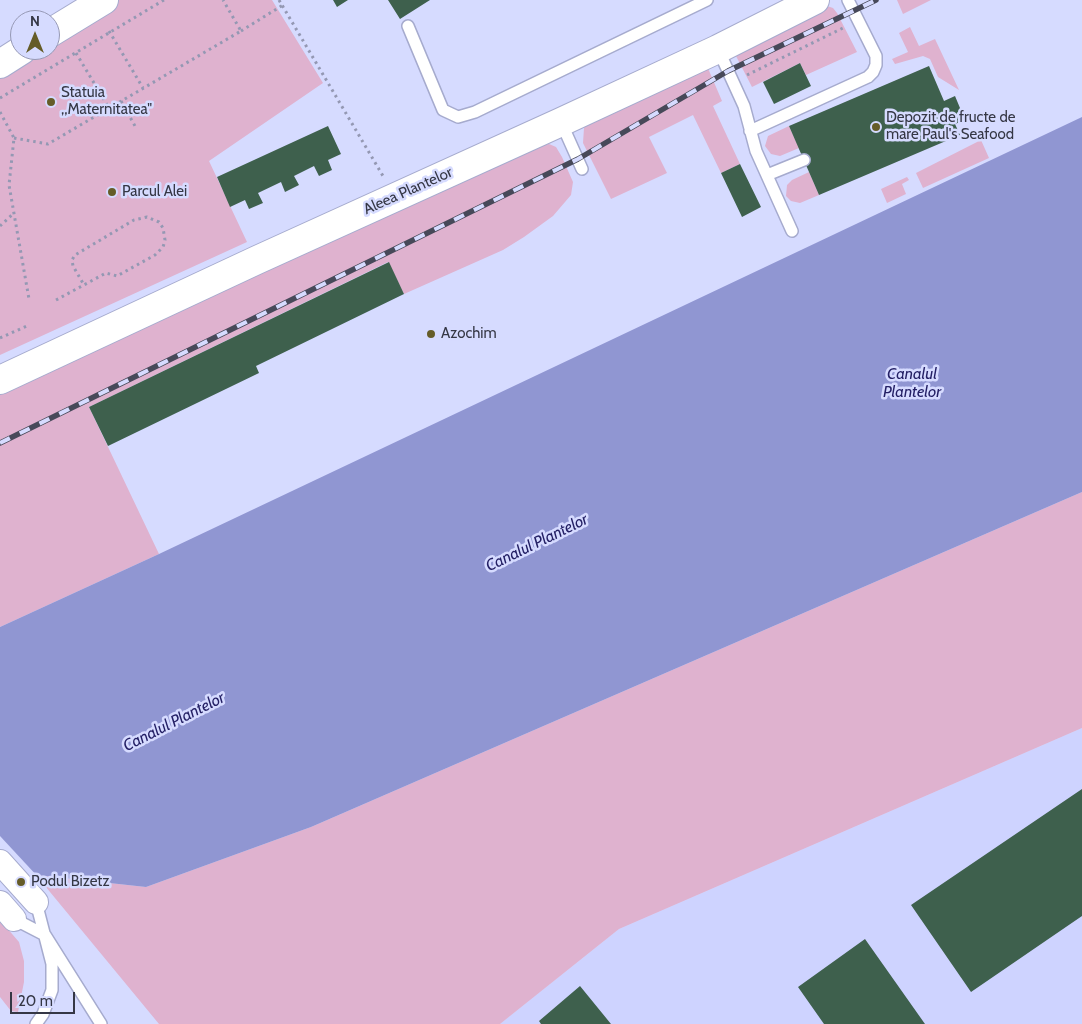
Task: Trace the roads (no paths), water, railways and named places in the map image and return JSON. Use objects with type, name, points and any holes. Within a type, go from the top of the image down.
[{"type":"main road","name":"Aleea Plantelor","points":[[0,380],[718,49],[815,0]]},
{"type":"main road","points":[[60,27],[99,3]]},
{"type":"street","points":[[0,862],[36,902]]},
{"type":"lane","points":[[408,26],[443,110],[458,117],[475,112],[707,0]]},
{"type":"lane","points":[[750,131],[868,77],[873,72],[876,65],[876,56],[848,0]]},
{"type":"lane","points":[[718,49],[744,106],[756,151],[792,231]]},
{"type":"lane","points":[[561,122],[582,169]]},
{"type":"lane","points":[[767,175],[804,160]]},
{"type":"lane","points":[[36,902],[52,964],[52,990],[43,1014],[36,1024]]},
{"type":"lane","points":[[7,911],[45,935],[101,1024]]},
{"type":"water","name":"Canalul Plantelor","points":[[1082,117],[1082,492],[311,827],[146,887],[36,875],[0,905],[0,627],[159,554]]},
{"type":"railway","points":[[0,443],[578,159],[728,71],[876,0]]},
{"type":"place","name":"Statuia ,,Maternitatea\"","points":[[51,102]]},
{"type":"place","name":"Depozit de fructe de mare Paul's Seafood","points":[[876,127]]},
{"type":"place","name":"Parcul Alei","points":[[112,192]]},
{"type":"place","name":"Azochim","points":[[431,334]]},
{"type":"place","name":"Podul Bizetz","points":[[21,882]]}]
